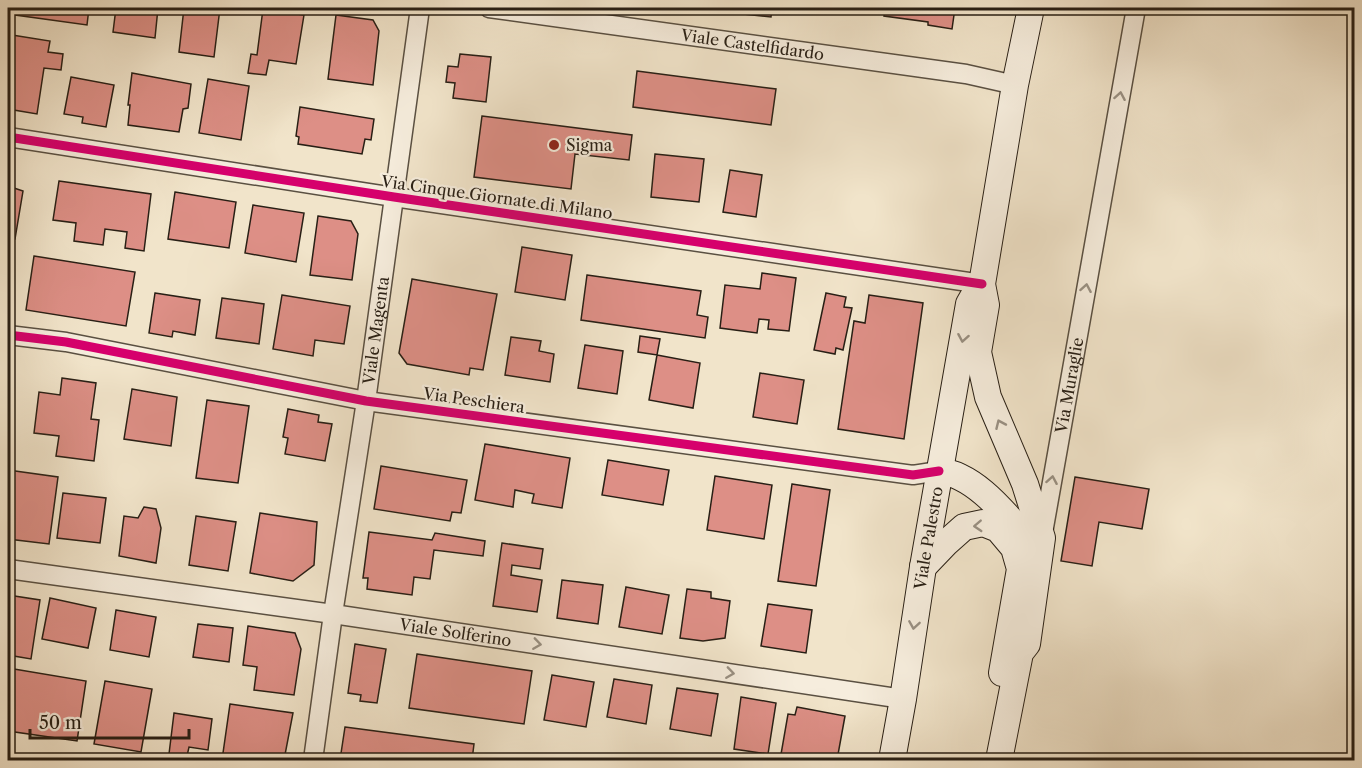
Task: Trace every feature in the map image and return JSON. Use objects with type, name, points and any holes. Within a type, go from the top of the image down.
[{"type":"main road","name":"Viale Palestro","points":[[1031,8],[1015,86],[982,284],[986,305],[978,352],[988,397],[1025,484],[1042,538]]},
{"type":"main road","name":"Viale Palestro","points":[[892,760],[969,304],[982,284]]},
{"type":"main road","points":[[939,471],[951,472],[985,493],[1024,534],[1029,565],[1016,648],[1020,653]]},
{"type":"main road","points":[[923,567],[964,527],[983,523],[998,529],[1014,548],[1020,568],[994,726],[1000,753]]},
{"type":"main road","name":"Via Muraglie","points":[[1000,753],[1020,653],[1027,644],[1042,538]]},
{"type":"street","name":"Viale Magenta","points":[[313,760],[366,401],[420,8]]},
{"type":"street","name":"Viale Castelfidardo","points":[[489,8],[966,74],[1015,86]]},
{"type":"street","name":"Via Muraglie","points":[[1042,538],[1136,8]]},
{"type":"street","name":"Via Cinque Giornate di Milano","points":[[8,137],[982,284]]},
{"type":"street","name":"Via Peschiera","points":[[8,335],[66,342],[366,401],[913,475],[939,471]]},
{"type":"street","name":"Viale Solferino","points":[[8,569],[333,614],[903,699]]},
{"type":"building","points":[[8,8],[89,8],[87,25],[8,14]]},
{"type":"building","points":[[116,8],[158,8],[155,38],[113,32]]},
{"type":"building","points":[[184,8],[220,8],[214,57],[179,52]]},
{"type":"building","points":[[726,8],[772,8],[771,17],[725,12]]},
{"type":"building","points":[[885,8],[955,8],[952,29],[928,25],[928,22],[884,16]]},
{"type":"building","points":[[263,9],[304,15],[296,64],[269,60],[266,75],[248,73],[251,54],[257,55]]},
{"type":"building","points":[[336,15],[373,20],[379,31],[373,85],[328,79]]},
{"type":"building","points":[[12,35],[50,41],[48,52],[63,54],[61,70],[44,68],[37,114],[8,109],[8,52]]},
{"type":"building","points":[[460,54],[491,57],[486,102],[453,98],[455,83],[446,82],[448,66],[458,67]]},
{"type":"building","points":[[637,71],[776,89],[771,125],[633,107]]},
{"type":"building","points":[[132,73],[191,84],[188,108],[183,109],[179,132],[128,125]]},
{"type":"building","points":[[71,77],[114,85],[106,127],[82,123],[83,117],[64,114]]},
{"type":"building","points":[[208,79],[249,86],[241,140],[199,133]]},
{"type":"building","points":[[300,107],[374,119],[371,140],[365,139],[362,154],[298,144],[299,137],[296,136]]},
{"type":"building","name":"Sigma","points":[[482,116],[632,135],[629,160],[575,154],[571,189],[474,177]]},
{"type":"building","points":[[655,154],[704,159],[699,202],[651,197]]},
{"type":"building","points":[[730,170],[762,175],[756,217],[723,212]]},
{"type":"building","points":[[59,181],[151,194],[144,251],[125,248],[127,232],[105,229],[103,245],[74,241],[76,223],[53,220]]},
{"type":"building","points":[[8,186],[23,191],[15,239],[8,238]]},
{"type":"building","points":[[175,192],[236,202],[229,248],[168,239]]},
{"type":"building","points":[[253,205],[304,213],[296,262],[245,253]]},
{"type":"building","points":[[318,216],[351,221],[358,234],[352,280],[310,275]]},
{"type":"building","points":[[522,247],[572,255],[565,300],[515,292]]},
{"type":"building","points":[[34,256],[135,272],[126,326],[26,310]]},
{"type":"building","points":[[762,273],[796,278],[789,331],[768,329],[769,320],[759,319],[757,333],[720,328],[725,285],[760,289]]},
{"type":"building","points":[[587,275],[701,291],[697,315],[708,317],[705,338],[581,320]]},
{"type":"building","points":[[412,279],[497,294],[483,370],[470,368],[469,375],[407,364],[399,353]]},
{"type":"building","points":[[155,293],[200,300],[195,335],[173,331],[172,337],[149,333]]},
{"type":"building","points":[[826,293],[846,297],[844,307],[852,308],[843,350],[836,348],[835,354],[814,350]]},
{"type":"building","points":[[282,295],[350,306],[344,344],[315,340],[313,356],[273,349]]},
{"type":"building","points":[[869,295],[923,303],[904,439],[838,429],[854,321],[865,323]]},
{"type":"building","points":[[222,298],[264,304],[259,344],[216,338]]},
{"type":"building","points":[[640,336],[660,339],[657,355],[638,352]]},
{"type":"building","points":[[511,337],[541,341],[539,351],[554,354],[550,382],[505,375]]},
{"type":"building","points":[[585,345],[623,351],[617,394],[578,388]]},
{"type":"building","points":[[657,355],[700,363],[693,408],[649,400]]},
{"type":"building","points":[[760,373],[804,380],[797,424],[753,417]]},
{"type":"building","points":[[62,378],[96,383],[91,419],[99,420],[94,461],[56,456],[59,436],[34,433],[39,392],[60,395]]},
{"type":"building","points":[[132,389],[177,397],[171,446],[124,439]]},
{"type":"building","points":[[207,400],[249,406],[238,483],[196,478]]},
{"type":"building","points":[[288,409],[319,415],[318,422],[332,424],[325,461],[285,454],[288,438],[283,437]]},
{"type":"building","points":[[485,444],[570,458],[562,508],[532,503],[534,494],[515,490],[513,507],[475,500]]},
{"type":"building","points":[[608,460],[669,470],[663,505],[602,495]]},
{"type":"building","points":[[381,466],[467,480],[461,513],[452,512],[450,521],[374,509]]},
{"type":"building","points":[[8,470],[58,477],[49,544],[8,539]]},
{"type":"building","points":[[715,476],[772,485],[764,539],[707,530]]},
{"type":"building","points":[[1075,477],[1149,489],[1142,529],[1099,522],[1092,566],[1061,561]]},
{"type":"building","points":[[792,484],[830,490],[816,586],[778,581]]},
{"type":"building","points":[[63,493],[106,498],[100,543],[57,538]]},
{"type":"building","points":[[144,507],[156,509],[161,528],[156,563],[119,556],[124,516],[138,518]]},
{"type":"building","points":[[260,513],[317,522],[314,565],[293,581],[250,573]]},
{"type":"building","points":[[196,516],[236,522],[228,571],[189,565]]},
{"type":"building","points":[[369,532],[432,540],[435,533],[485,541],[483,556],[434,550],[430,579],[414,577],[412,595],[367,589],[368,578],[363,578]]},
{"type":"building","points":[[502,543],[543,549],[540,569],[512,565],[511,575],[542,580],[537,612],[493,606]]},
{"type":"building","points":[[562,580],[603,585],[598,624],[557,618]]},
{"type":"building","points":[[626,587],[669,595],[662,634],[619,627]]},
{"type":"building","points":[[687,589],[711,592],[711,598],[730,601],[725,638],[703,641],[680,638]]},
{"type":"building","points":[[8,595],[40,600],[31,659],[8,655]]},
{"type":"building","points":[[50,598],[96,608],[88,648],[42,639]]},
{"type":"building","points":[[768,604],[812,610],[806,653],[761,646]]},
{"type":"building","points":[[116,610],[156,617],[149,657],[110,650]]},
{"type":"building","points":[[198,624],[233,628],[229,662],[193,657]]},
{"type":"building","points":[[248,626],[295,633],[301,649],[294,695],[254,690],[257,667],[243,665]]},
{"type":"building","points":[[355,644],[386,649],[377,703],[360,701],[361,695],[348,693]]},
{"type":"building","points":[[417,654],[532,671],[524,724],[409,708]]},
{"type":"building","points":[[8,668],[86,681],[77,741],[8,731]]},
{"type":"building","points":[[552,675],[594,682],[586,727],[544,720]]},
{"type":"building","points":[[614,679],[652,685],[646,724],[607,717]]},
{"type":"building","points":[[105,681],[152,689],[141,752],[94,744]]},
{"type":"building","points":[[677,688],[718,694],[711,736],[670,729]]},
{"type":"building","points":[[741,697],[776,703],[768,754],[734,749]]},
{"type":"building","points":[[230,704],[293,713],[284,760],[222,760]]},
{"type":"building","points":[[797,707],[845,716],[837,760],[780,760],[788,714],[795,715]]},
{"type":"building","points":[[174,713],[212,719],[208,750],[189,747],[187,756],[169,754]]},
{"type":"building","points":[[345,727],[474,744],[472,760],[340,760]]},
{"type":"cycle path","points":[[8,137],[982,284]]},
{"type":"cycle path","points":[[8,335],[66,342],[366,401],[913,475],[939,471]]},
{"type":"place","name":"Sigma","points":[[554,145]]}]
